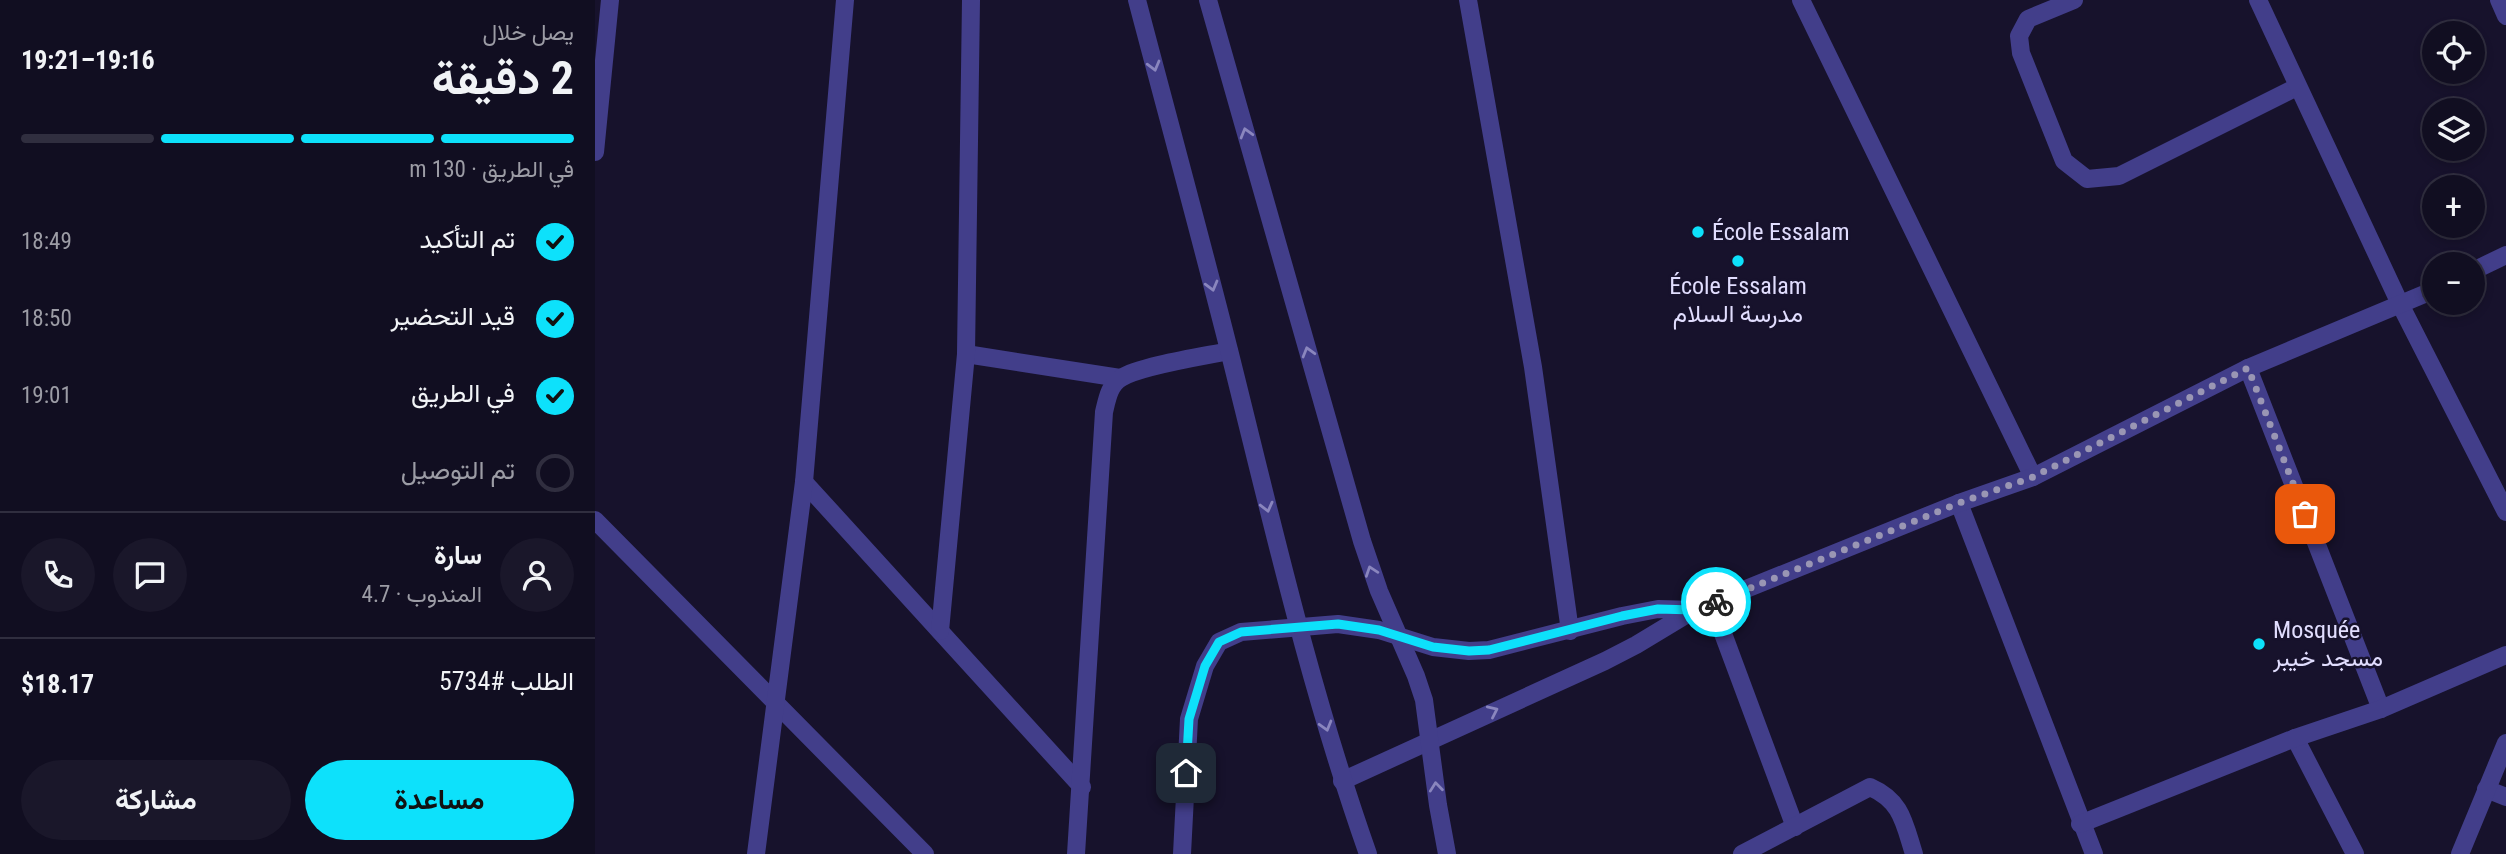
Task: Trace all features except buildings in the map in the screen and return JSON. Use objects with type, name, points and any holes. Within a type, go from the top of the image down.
[{"type":"street","points":[[595,152],[610,0]]},
{"type":"street","points":[[756,854],[804,482],[845,0]]},
{"type":"street","points":[[940,631],[967,354],[971,0]]},
{"type":"street","points":[[1137,0],[1229,351],[1297,627],[1342,781],[1368,854]]},
{"type":"street","points":[[1208,0],[1362,541],[1379,591],[1424,700],[1437,806],[1447,854]]},
{"type":"street","points":[[1468,0],[1533,366],[1570,631]]},
{"type":"street","points":[[1801,0],[2033,477]]},
{"type":"street","points":[[2074,0],[2028,19],[2019,36],[2021,53],[2064,161],[2087,179],[2119,176],[2297,86]]},
{"type":"street","points":[[2258,0],[2401,306],[2506,512]]},
{"type":"street","points":[[2499,0],[2506,16]]},
{"type":"street","points":[[2485,265],[2506,255]]},
{"type":"street","points":[[1342,781],[1626,650],[1694,610],[1959,503],[2033,477],[2248,368],[2422,296]]},
{"type":"street","points":[[967,354],[1120,378],[1141,370],[1229,351]]},
{"type":"street","points":[[2248,368],[2381,709]]},
{"type":"street","points":[[1076,854],[1104,412],[1110,391],[1120,378]]},
{"type":"street","points":[[804,482],[1082,787]]},
{"type":"street","points":[[1959,503],[2080,824],[2094,854]]},
{"type":"street","points":[[595,520],[925,854]]},
{"type":"street","points":[[1712,604],[1795,827]]},
{"type":"street","points":[[1182,854],[1189,719],[1205,666],[1219,642],[1241,632],[1338,624],[1359,626],[1433,647],[1489,650],[1622,616],[1658,609],[1694,610]]},
{"type":"street","points":[[2080,824],[2295,738],[2381,709],[2506,655]]},
{"type":"street","points":[[2295,738],[2355,854]]},
{"type":"street","points":[[2460,854],[2506,743]]},
{"type":"street","points":[[1742,854],[1870,786],[1883,793],[1899,809],[1914,854]]},
{"type":"street","points":[[2486,789],[2506,797]]},
{"type":"way so far","points":[[1716,602],[1959,503],[2033,477],[2248,368],[2305,514]]},
{"type":"place","name":"École Essalam","points":[[1698,232]]},
{"type":"place","name":"École Essalam مدرسة السلام","points":[[1738,261]]},
{"type":"place","name":"Mosquée مسجد خيبر","points":[[2259,644]]},
{"type":"route","points":[[1186,773],[1189,719],[1205,666],[1219,642],[1241,632],[1338,624],[1379,630],[1433,647],[1489,650],[1622,616],[1658,609],[1694,610],[1716,602]]}]
